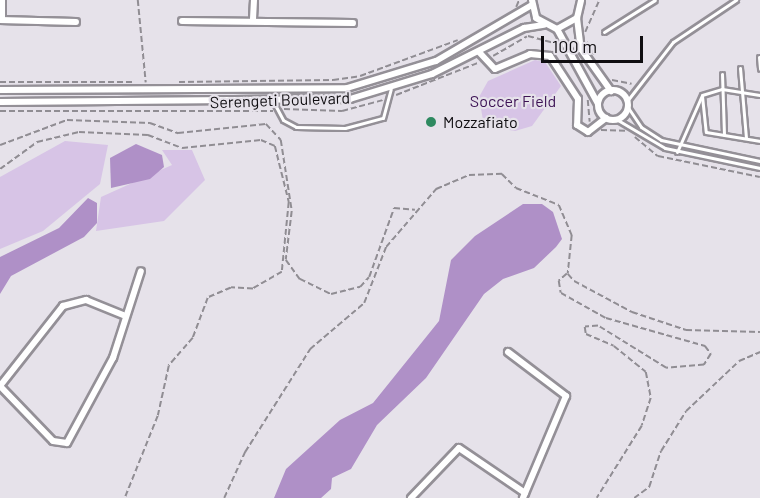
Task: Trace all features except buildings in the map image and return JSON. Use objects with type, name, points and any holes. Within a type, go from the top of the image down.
[{"type":"street","points":[[2,0],[1,20],[76,22]]},
{"type":"street","points":[[254,0],[254,19]]},
{"type":"street","points":[[479,52],[495,69],[534,53],[550,56],[578,99],[577,125],[588,132],[606,118],[616,119],[627,104],[599,80],[578,41],[577,18],[583,2]]},
{"type":"street","points":[[532,3],[544,25],[557,29],[570,45],[606,118]]},
{"type":"street","name":"Serengeti Boulevard","points":[[0,90],[358,86],[436,61],[532,3]]},
{"type":"street","points":[[557,29],[577,18]]},
{"type":"street","points":[[182,21],[254,19],[353,23]]},
{"type":"street","name":"Serengeti Boulevard","points":[[0,102],[350,99],[391,89],[479,52],[524,28],[544,25]]},
{"type":"street","points":[[598,104],[611,91]]},
{"type":"street","points":[[123,315],[86,300],[63,306],[0,386],[53,441],[68,443],[113,358],[123,315],[141,271]]},
{"type":"street","points":[[411,498],[459,448],[524,495],[566,396],[508,352]]},
{"type":"lane","points":[[604,32],[655,0]]},
{"type":"lane","points":[[736,0],[673,42],[635,87],[627,104],[640,127],[679,146],[760,161]]},
{"type":"lane","points":[[759,57],[760,69]]},
{"type":"lane","points":[[740,69],[746,139]]},
{"type":"lane","points":[[722,74],[724,135]]},
{"type":"lane","points":[[273,101],[283,120],[296,127],[345,129],[383,118],[391,89]]},
{"type":"lane","points":[[677,152],[702,95],[722,89],[760,95]]},
{"type":"lane","points":[[702,95],[705,130],[760,141]]},
{"type":"lane","points":[[616,119],[677,152],[760,168]]},
{"type":"path","points":[[138,0],[148,90]]},
{"type":"path","points":[[598,63],[585,38],[599,0]]},
{"type":"path","points":[[524,28],[527,36],[570,45]]},
{"type":"path","points":[[170,82],[333,80],[430,53],[465,37]]},
{"type":"path","points":[[599,80],[628,80],[635,87]]},
{"type":"path","points":[[0,82],[158,82]]},
{"type":"path","points":[[587,90],[595,127]]},
{"type":"path","points":[[0,145],[66,120],[150,123],[178,133],[266,124],[281,140],[292,211],[286,260],[300,279],[331,294],[360,287],[369,277],[394,208],[416,210]]},
{"type":"path","points":[[0,169],[37,142],[79,132],[148,135],[182,148],[261,140],[275,146],[289,202],[282,272],[253,289],[231,288],[208,298],[193,338],[170,366],[158,416],[125,498]]},
{"type":"path","points":[[224,498],[245,452],[310,349],[364,303],[386,247],[436,189],[469,175],[502,174],[516,188],[559,205],[568,218],[568,274]]},
{"type":"path","points":[[568,274],[659,322],[742,336],[760,332]]},
{"type":"path","points":[[568,274],[559,281],[561,293],[613,322],[705,346],[711,354],[704,365],[666,368],[598,326],[585,327],[586,334],[614,346],[646,372],[651,398],[642,426],[597,498]]},
{"type":"path","points":[[634,498],[649,487],[661,451],[686,411],[738,361],[760,352]]},
{"type":"green space","name":"Soccer Field","points":[[535,60],[545,62],[561,86],[532,126],[515,131],[484,126],[479,97],[488,81]]},
{"type":"green space","points":[[65,141],[108,145],[100,184],[43,231],[0,249],[0,177]]},
{"type":"green space","points":[[162,150],[192,150],[205,180],[164,221],[96,231],[101,197],[172,165]]},
{"type":"shaded area","points":[[136,144],[162,155],[164,167],[150,179],[111,188],[110,158]]},
{"type":"shaded area","points":[[88,198],[97,203],[97,223],[84,237],[11,276],[0,294],[0,257],[59,228]]},
{"type":"shaded area","points":[[523,204],[542,204],[553,212],[562,239],[556,247],[534,268],[503,279],[484,294],[426,378],[377,425],[351,469],[332,478],[331,489],[321,498],[274,498],[286,469],[340,420],[373,403],[439,321],[451,260],[475,236]]},
{"type":"place","name":"Mozzafiato","points":[[431,122]]}]
